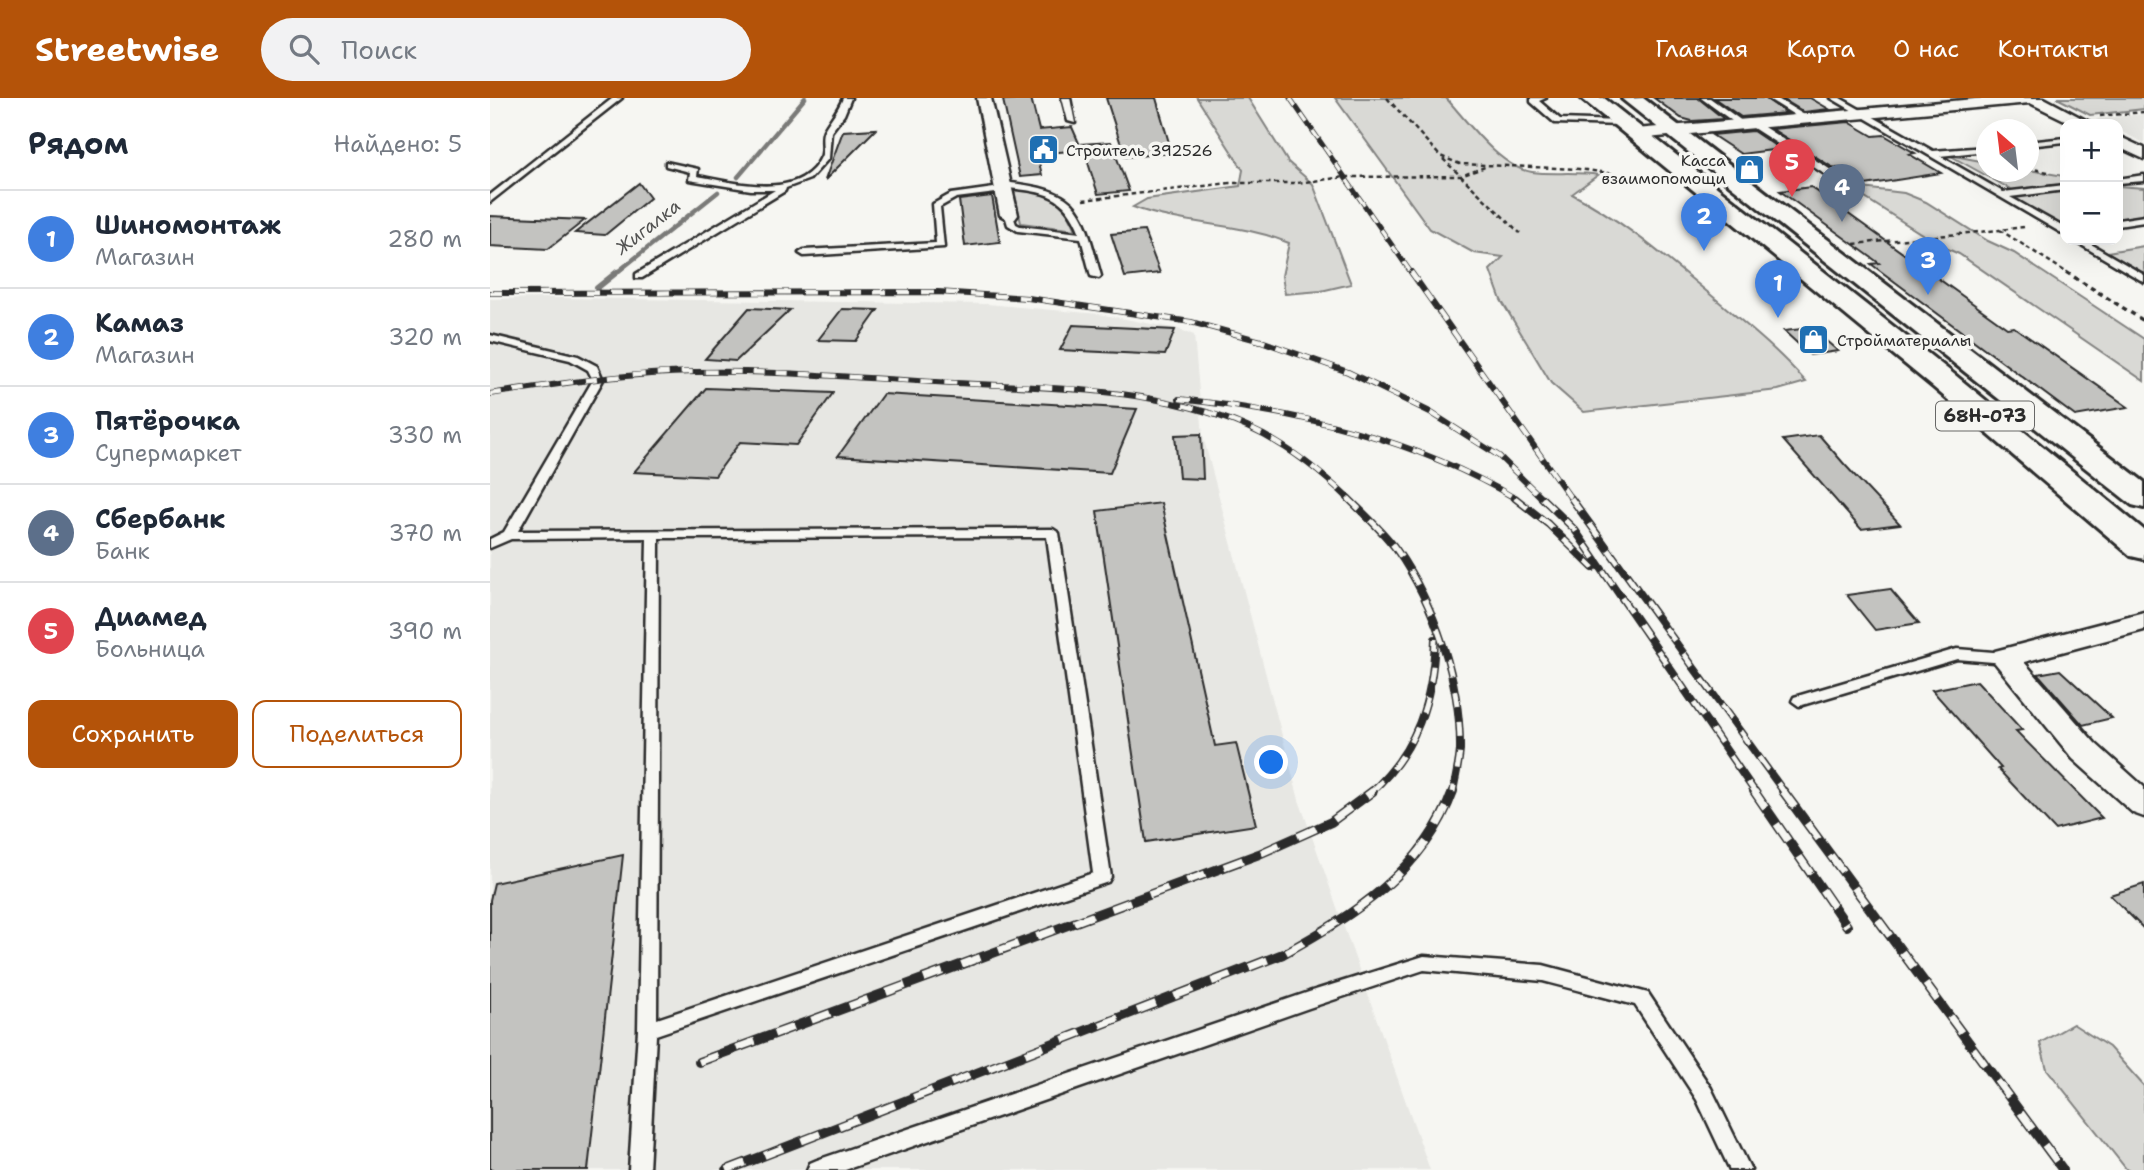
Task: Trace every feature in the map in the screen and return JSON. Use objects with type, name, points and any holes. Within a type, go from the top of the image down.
[{"type":"main road","name":"68Н-073","points":[[1591,98],[1699,150],[2144,498]]},
{"type":"main road","name":"68Н-073","points":[[1631,98],[1645,125],[2144,548]]},
{"type":"street","points":[[984,98],[1009,215]]},
{"type":"street","points":[[1645,125],[1723,126],[2033,98],[2082,119]]},
{"type":"street","points":[[1645,125],[1679,122],[1723,126]]},
{"type":"street","points":[[1699,150],[1707,136],[1723,126]]},
{"type":"street","points":[[2123,144],[2144,154]]},
{"type":"street","points":[[2144,621],[2005,658],[2084,751],[2144,805]]},
{"type":"lane","points":[[490,199],[618,98]]},
{"type":"lane","points":[[639,276],[790,184],[808,176],[826,156],[827,132],[840,115],[847,98]]},
{"type":"lane","points":[[1066,98],[1072,121]]},
{"type":"lane","points":[[1542,98],[1534,100],[1558,121],[1645,125]]},
{"type":"lane","points":[[1705,98],[1829,173],[1843,172]]},
{"type":"lane","points":[[1771,98],[1807,119]]},
{"type":"lane","points":[[1835,98],[2060,229]]},
{"type":"lane","points":[[2039,143],[2060,141]]},
{"type":"lane","points":[[1931,154],[1976,150]]},
{"type":"lane","points":[[669,164],[692,169],[695,172],[692,178],[754,187],[790,184]]},
{"type":"lane","points":[[2123,180],[2144,178]]},
{"type":"lane","points":[[804,253],[941,245],[936,206],[954,196],[1003,187],[1058,195],[1069,204],[1084,236],[1096,276]]},
{"type":"lane","points":[[2002,195],[2060,188]]},
{"type":"lane","points":[[1009,215],[1012,225],[1018,228],[1084,236]]},
{"type":"lane","points":[[2123,222],[2144,219]]},
{"type":"lane","points":[[2086,245],[2144,279]]},
{"type":"lane","points":[[490,338],[574,358],[593,369],[598,380],[509,535]]},
{"type":"lane","points":[[490,544],[509,535],[1053,533],[1102,877],[648,1030]]},
{"type":"lane","points":[[639,1170],[648,1030],[653,534]]},
{"type":"lane","points":[[1799,701],[1957,654],[2005,658]]},
{"type":"lane","points":[[817,1170],[1296,1004],[1424,963],[1543,973],[1641,999],[1704,1094],[1741,1170]]},
{"type":"path","points":[[1387,98],[1440,156],[1520,233]]},
{"type":"path","points":[[2100,119],[2144,112]]},
{"type":"path","points":[[1440,156],[1460,164],[1485,167],[1579,169],[1615,174]]},
{"type":"path","points":[[1069,204],[1114,195],[1230,183],[1297,183],[1345,177],[1461,176],[1485,167]]},
{"type":"path","points":[[1843,246],[2052,224]]},
{"type":"path","points":[[2000,230],[2144,321]]},
{"type":"shaded area","points":[[1197,98],[1248,98],[1288,162],[1313,184],[1351,284],[1321,291],[1285,294],[1282,276],[1289,243],[1251,231],[1172,218],[1133,207],[1147,199],[1240,186],[1243,170]]},
{"type":"shaded area","points":[[1335,98],[1446,98],[1496,153],[1520,169],[1540,173],[1598,175],[1572,194],[1627,228],[1661,254],[1784,358],[1806,382],[1778,390],[1584,412],[1551,383],[1501,300],[1490,270],[1503,257],[1474,253],[1430,229]]},
{"type":"shaded area","points":[[2057,98],[2144,98],[2144,109],[2090,115]]},
{"type":"shaded area","points":[[2144,114],[2144,143],[2123,132],[2123,119],[2096,119]]},
{"type":"shaded area","points":[[1949,155],[1976,160],[1976,170]]},
{"type":"shaded area","points":[[2039,172],[2060,175],[2060,186],[2014,191],[1998,182],[2039,182]]},
{"type":"shaded area","points":[[2123,186],[2144,188],[2144,216],[2123,219]]},
{"type":"shaded area","points":[[1862,188],[1904,193],[1926,202],[1988,241],[2014,253],[2144,339],[2144,381],[1959,254],[1941,246],[1854,191]]},
{"type":"shaded area","points":[[1014,190],[1036,192],[1053,198],[1065,210],[1076,230],[1021,223]]},
{"type":"shaded area","points":[[2060,190],[2060,226],[2006,194]]},
{"type":"shaded area","points":[[2144,246],[2144,273],[2107,252]]},
{"type":"shaded area","points":[[490,299],[987,304],[1099,314],[1178,329],[1194,335],[1203,436],[1299,800],[1430,1170],[490,1170]]},
{"type":"shaded area","points":[[2073,1024],[2109,1047],[2144,1086],[2144,1170],[2127,1170],[2047,1069],[2040,1043]]},
{"type":"building","points":[[1031,98],[1039,130],[1072,127],[1082,150],[1037,154],[1042,175],[1020,177],[1003,100]]},
{"type":"building","points":[[1106,98],[1156,98],[1172,153],[1125,157]]},
{"type":"building","points":[[1654,98],[1698,98],[1724,119],[1692,121],[1681,118]]},
{"type":"building","points":[[1714,98],[1765,98],[1786,113],[1741,117]]},
{"type":"building","points":[[1781,98],[1810,98],[1829,109],[1804,112]]},
{"type":"building","points":[[1849,122],[1873,136],[1884,135],[1915,153],[1909,154],[1941,173],[1859,186],[1843,177],[1849,173],[1848,170],[1832,167],[1772,129]]},
{"type":"building","points":[[876,129],[825,180],[843,131]]},
{"type":"building","points":[[1753,131],[1780,149],[1741,154],[1712,135]]},
{"type":"building","points":[[1111,142],[1129,191],[1098,194],[1082,144]]},
{"type":"building","points":[[639,183],[650,198],[605,235],[575,233]]},
{"type":"building","points":[[1811,187],[2007,328],[2014,327],[2128,407],[2075,416],[1871,264],[1879,263],[1780,191]]},
{"type":"building","points":[[992,196],[1000,242],[965,246],[959,200]]},
{"type":"building","points":[[490,216],[585,220],[548,249],[490,246]]},
{"type":"building","points":[[1144,231],[1160,273],[1125,277],[1111,234]]},
{"type":"building","points":[[749,308],[790,310],[736,361],[705,359]]},
{"type":"building","points":[[842,309],[878,310],[856,341],[818,340]]},
{"type":"building","points":[[1073,325],[1175,330],[1165,355],[1060,350]]},
{"type":"building","points":[[1811,328],[1838,351],[1810,355],[1784,331]]},
{"type":"building","points":[[706,388],[833,393],[796,445],[740,442],[715,476],[634,472]]},
{"type":"building","points":[[883,394],[1137,409],[1110,473],[838,456]]},
{"type":"building","points":[[1201,434],[1203,479],[1179,478],[1175,435]]},
{"type":"building","points":[[1819,435],[1900,524],[1861,529],[1783,440]]},
{"type":"building","points":[[1161,503],[1215,746],[1236,743],[1256,825],[1146,842],[1097,511]]},
{"type":"building","points":[[1890,589],[1919,623],[1875,630],[1847,595]]},
{"type":"building","points":[[2060,670],[2112,718],[2083,725],[2038,674]]},
{"type":"building","points":[[1977,681],[2022,730],[2016,731],[2102,818],[2055,830],[1998,769],[2001,768],[1932,690]]},
{"type":"building","points":[[623,855],[588,1170],[490,1170],[490,900],[494,883]]},
{"type":"building","points":[[2144,884],[2144,929],[2110,895]]},
{"type":"waterway","name":"Жигалка","points":[[738,177],[805,98]]},
{"type":"waterway","name":"Жигалка","points":[[615,274],[718,192]]},
{"type":"waterway","name":"Жигалка","points":[[597,288],[617,272]]},
{"type":"railway","points":[[1290,98],[1412,274]]},
{"type":"railway","points":[[1411,272],[1572,500]]},
{"type":"railway","points":[[490,293],[938,292],[1028,298],[1191,322],[1261,341],[1348,372],[1430,412],[1499,456],[1544,500]]},
{"type":"railway","points":[[490,394],[618,377],[728,372],[825,375],[1103,392],[1177,404],[1247,427],[1275,441],[1301,459],[1350,500]]},
{"type":"railway","points":[[1179,399],[1312,420],[1354,431],[1438,460],[1516,499]]},
{"type":"railway","points":[[1542,498],[1575,530],[1755,792]]},
{"type":"railway","points":[[1571,498],[1784,792]]},
{"type":"railway","points":[[1516,499],[1548,524],[1593,568]]},
{"type":"railway","points":[[1350,500],[1396,549],[1423,594],[1434,619],[1450,671],[1459,724],[1460,750],[1453,792]]},
{"type":"railway","points":[[1371,792],[1400,759],[1420,723],[1431,682],[1435,639]]},
{"type":"railway","points":[[699,1062],[1259,854],[1331,822],[1373,791]]},
{"type":"railway","points":[[727,1170],[1283,954],[1336,923],[1384,888],[1424,845],[1453,791]]},
{"type":"railway","points":[[1754,791],[1847,926]]},
{"type":"railway","points":[[1783,791],[2063,1170]]},
{"type":"place","name":"Строитель 392526","points":[[1043,150]]},
{"type":"place","name":"Касса взаимопомощи","points":[[1749,169]]},
{"type":"place","name":"Диамед","points":[[1792,197]]},
{"type":"place","name":"Сбербанк","points":[[1842,222]]},
{"type":"place","name":"Камаз","points":[[1704,251]]},
{"type":"place","name":"Пятёрочка","points":[[1928,295]]},
{"type":"place","name":"Шиномонтаж","points":[[1778,318]]},
{"type":"place","name":"Стройматериалы","points":[[1814,340]]}]
